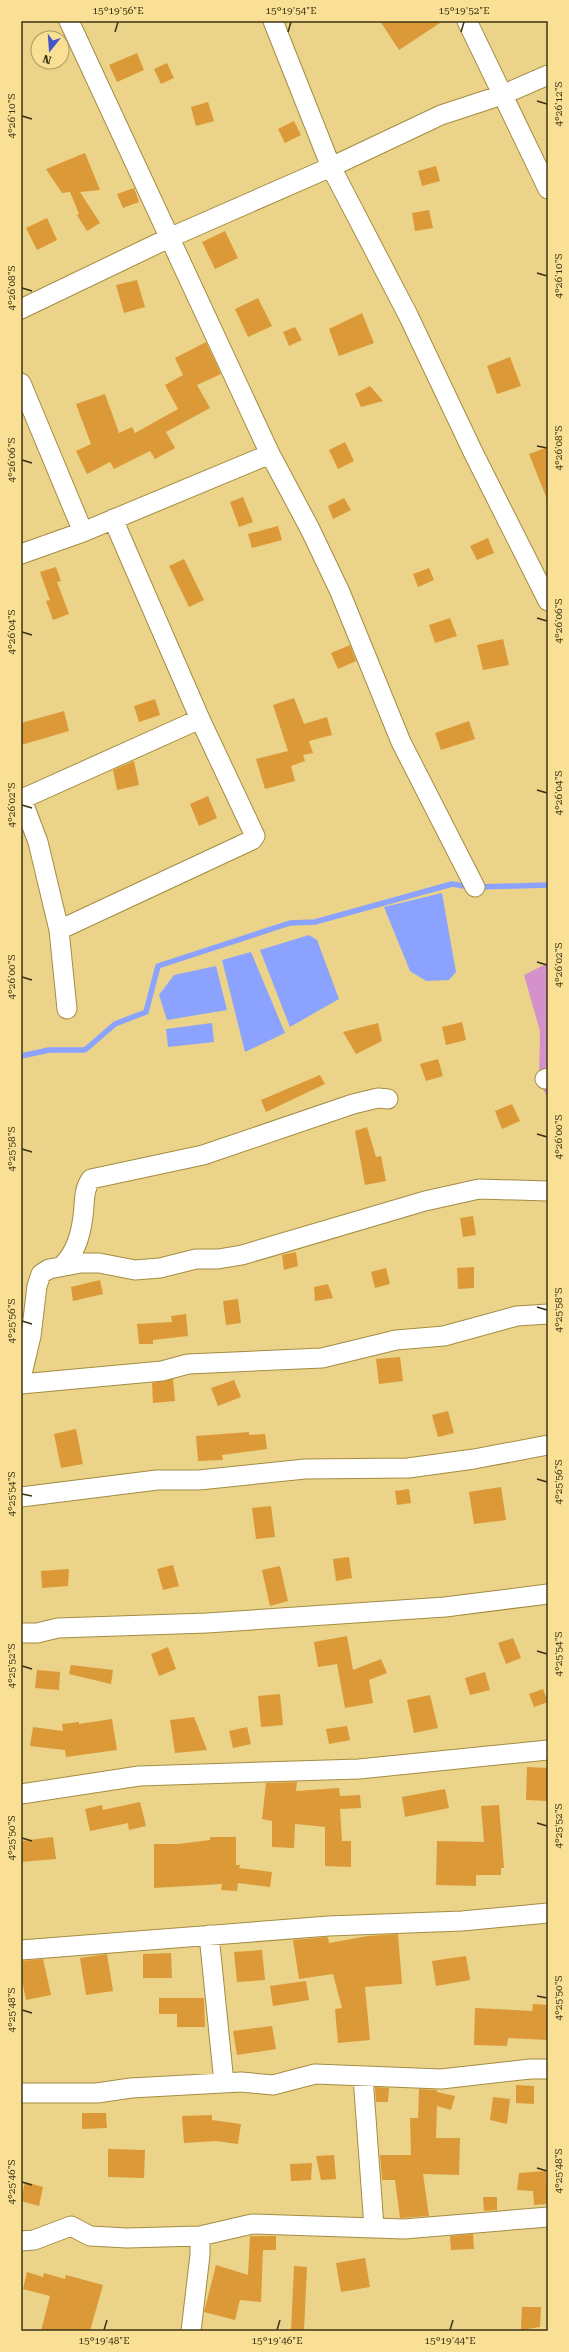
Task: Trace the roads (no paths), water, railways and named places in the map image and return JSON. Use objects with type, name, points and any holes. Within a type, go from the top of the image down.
[{"type":"street","points":[[69,21],[270,454],[310,529],[337,585],[401,742],[475,888]]},
{"type":"street","points":[[273,21],[331,167],[408,315],[473,452],[548,601]]},
{"type":"street","points":[[467,21],[548,189]]},
{"type":"street","points":[[21,309],[169,238],[331,167],[442,115],[502,95],[548,75]]},
{"type":"street","points":[[21,383],[83,532]]},
{"type":"street","points":[[21,554],[83,532],[270,454]]},
{"type":"street","points":[[59,930],[254,839],[254,833],[200,719],[113,519]]},
{"type":"street","points":[[67,1009],[59,930],[38,842],[21,798],[200,719]]},
{"type":"street","points":[[63,1265],[70,1258],[78,1241],[83,1216],[85,1188],[91,1179],[203,1155],[340,1108],[378,1098],[388,1099]]},
{"type":"street","points":[[21,1378],[31,1336],[37,1286],[41,1274],[49,1269],[63,1265],[99,1263],[135,1270],[160,1268],[196,1259],[218,1259],[242,1255],[425,1201],[479,1189],[548,1191]]},
{"type":"street","points":[[21,1384],[162,1371],[188,1364],[322,1358],[396,1340],[444,1336],[517,1316],[548,1314]]},
{"type":"street","points":[[21,1497],[157,1480],[199,1480],[291,1470],[408,1468],[474,1460],[548,1445]]},
{"type":"street","points":[[21,1633],[37,1633],[58,1628],[207,1623],[445,1607],[548,1594]]},
{"type":"street","points":[[21,1794],[139,1776],[359,1769],[548,1750]]},
{"type":"street","points":[[21,1950],[329,1926],[462,1921],[548,1913]]},
{"type":"street","points":[[209,1935],[224,2083]]},
{"type":"street","points":[[21,2093],[97,2093],[131,2088],[224,2083],[280,2084],[315,2074],[441,2079],[530,2069],[548,2069]]},
{"type":"street","points":[[363,2077],[374,2227]]},
{"type":"street","points":[[21,2241],[34,2240],[71,2226],[84,2234],[104,2238],[200,2236],[252,2224],[404,2229],[548,2217]]},
{"type":"street","points":[[191,2331],[200,2255],[200,2236]]},
{"type":"water","points":[[442,893],[456,972],[449,980],[426,981],[410,971],[384,907]]},
{"type":"water","points":[[309,935],[317,940],[339,999],[290,1027],[260,950]]},
{"type":"water","points":[[251,952],[285,1033],[245,1052],[222,960]]},
{"type":"water","points":[[216,966],[227,1010],[167,1020],[159,995],[174,975]]},
{"type":"water","points":[[212,1023],[214,1042],[168,1047],[166,1029]]},
{"type":"waterway","points":[[21,1056],[49,1050],[85,1050],[115,1024],[146,1012],[158,966],[290,923],[315,922],[452,884],[470,887]]},
{"type":"waterway","points":[[478,887],[548,885]]}]
